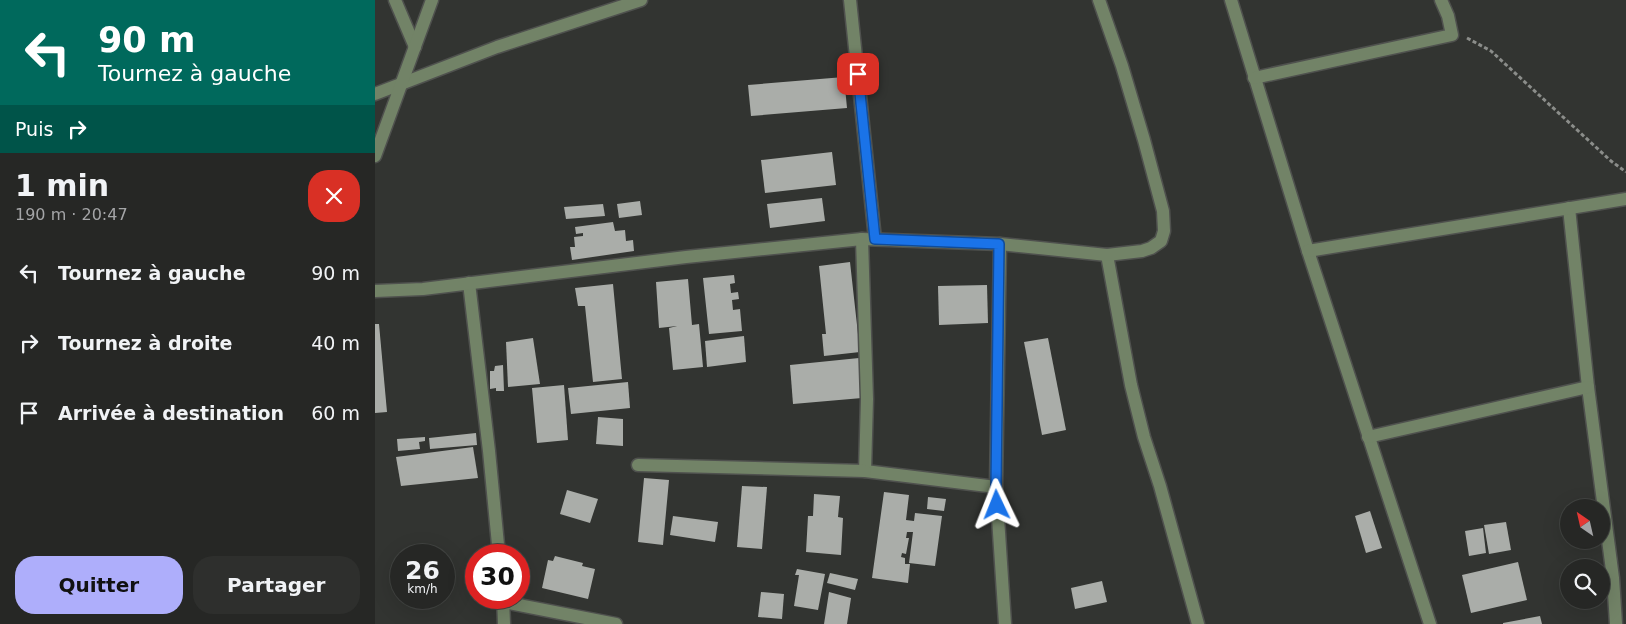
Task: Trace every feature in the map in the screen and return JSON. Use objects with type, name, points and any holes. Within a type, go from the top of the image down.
[{"type":"street","points":[[395,0],[415,48]]},
{"type":"street","points":[[375,156],[433,0]]},
{"type":"street","points":[[375,94],[497,47],[641,0]]},
{"type":"street","points":[[850,0],[868,239],[865,472]]},
{"type":"street","points":[[375,291],[423,289],[686,257],[868,239],[999,244],[1107,255],[1151,248],[1161,241],[1164,231],[1163,211],[1122,66],[1099,0]]},
{"type":"street","points":[[1231,0],[1308,251],[1430,624]]},
{"type":"street","points":[[1255,78],[1451,35],[1441,0]]},
{"type":"street","points":[[1308,251],[1626,199]]},
{"type":"street","points":[[1569,208],[1588,387],[1613,578],[1616,624]]},
{"type":"street","points":[[999,244],[996,487],[1005,624]]},
{"type":"street","points":[[1107,255],[1118,322],[1133,394],[1198,624]]},
{"type":"street","points":[[469,283],[498,544]]},
{"type":"street","points":[[1369,437],[1588,387]]},
{"type":"street","points":[[638,465],[865,472],[996,487]]},
{"type":"street","points":[[530,606],[616,624]]},
{"type":"street","points":[[503,609],[504,624]]},
{"type":"path","points":[[1451,35],[1469,38],[1491,51],[1611,161],[1626,172]]},
{"type":"building","points":[[844,77],[847,108],[751,116],[748,85]]},
{"type":"building","points":[[832,152],[836,185],[765,193],[761,160]]},
{"type":"building","points":[[822,198],[825,221],[770,228],[767,204]]},
{"type":"building","points":[[640,201],[642,215],[619,218],[617,204]]},
{"type":"building","points":[[603,204],[605,216],[566,219],[564,207]]},
{"type":"building","points":[[613,222],[615,231],[625,230],[626,241],[633,240],[634,251],[572,260],[570,247],[575,247],[574,237],[583,236],[583,233],[576,234],[575,227]]},
{"type":"building","points":[[850,262],[860,352],[824,356],[822,334],[826,334],[819,266]]},
{"type":"building","points":[[734,275],[735,283],[730,284],[731,293],[738,292],[739,299],[732,300],[733,310],[740,309],[742,331],[709,334],[703,278]]},
{"type":"building","points":[[688,279],[692,325],[699,324],[703,367],[673,370],[669,328],[677,326],[659,328],[656,282]]},
{"type":"building","points":[[613,284],[622,379],[593,382],[585,306],[578,306],[575,288]]},
{"type":"building","points":[[987,285],[988,323],[939,325],[938,286]]},
{"type":"building","points":[[375,324],[379,324],[387,412],[375,413]]},
{"type":"building","points":[[744,336],[746,362],[707,367],[705,341]]},
{"type":"building","points":[[533,338],[540,384],[508,387],[506,342]]},
{"type":"building","points":[[1048,338],[1066,430],[1042,435],[1024,342]]},
{"type":"building","points":[[859,358],[862,398],[793,404],[790,365]]},
{"type":"building","points":[[503,365],[504,391],[496,391],[496,388],[490,389],[490,371],[494,371],[495,366]]},
{"type":"building","points":[[628,382],[630,408],[571,414],[568,388]]},
{"type":"building","points":[[564,385],[568,440],[537,443],[532,388]]},
{"type":"building","points":[[598,417],[623,419],[623,446],[596,444]]},
{"type":"building","points":[[476,433],[477,445],[430,449],[429,438]]},
{"type":"building","points":[[425,437],[425,441],[419,442],[420,449],[398,451],[397,439]]},
{"type":"building","points":[[473,447],[478,478],[401,486],[396,457]]},
{"type":"building","points":[[644,478],[669,480],[663,545],[638,542]]},
{"type":"building","points":[[742,486],[767,487],[762,549],[737,547]]},
{"type":"building","points":[[567,490],[598,499],[590,523],[560,514]]},
{"type":"building","points":[[884,492],[909,495],[906,520],[914,521],[915,513],[942,516],[935,566],[909,563],[913,532],[907,532],[906,538],[909,538],[906,554],[902,553],[901,557],[905,558],[905,564],[910,564],[908,583],[872,578]]},
{"type":"building","points":[[814,494],[840,496],[838,517],[843,518],[841,555],[806,552],[808,516],[813,516]]},
{"type":"building","points":[[928,497],[946,499],[944,511],[927,509]]},
{"type":"building","points":[[1370,511],[1382,548],[1366,553],[1355,516]]},
{"type":"building","points":[[673,516],[718,522],[715,542],[670,535]]},
{"type":"building","points":[[1506,522],[1511,550],[1489,554],[1484,525]]},
{"type":"building","points":[[1483,528],[1486,553],[1469,556],[1465,531]]},
{"type":"building","points":[[555,556],[583,563],[582,566],[595,569],[588,599],[542,588],[548,560],[553,561]]},
{"type":"building","points":[[1518,562],[1527,600],[1471,613],[1462,575]]},
{"type":"building","points":[[797,569],[825,574],[818,610],[794,606],[799,575],[795,575]]},
{"type":"building","points":[[830,573],[858,579],[855,590],[827,583]]},
{"type":"building","points":[[1102,581],[1107,602],[1075,609],[1071,588]]},
{"type":"building","points":[[761,592],[784,594],[782,619],[758,617]]},
{"type":"building","points":[[829,592],[851,598],[847,624],[824,624]]},
{"type":"building","points":[[1540,616],[1542,624],[1503,624],[1503,623]]},
{"type":"route","points":[[858,74],[875,239],[999,244],[997,505]]}]
